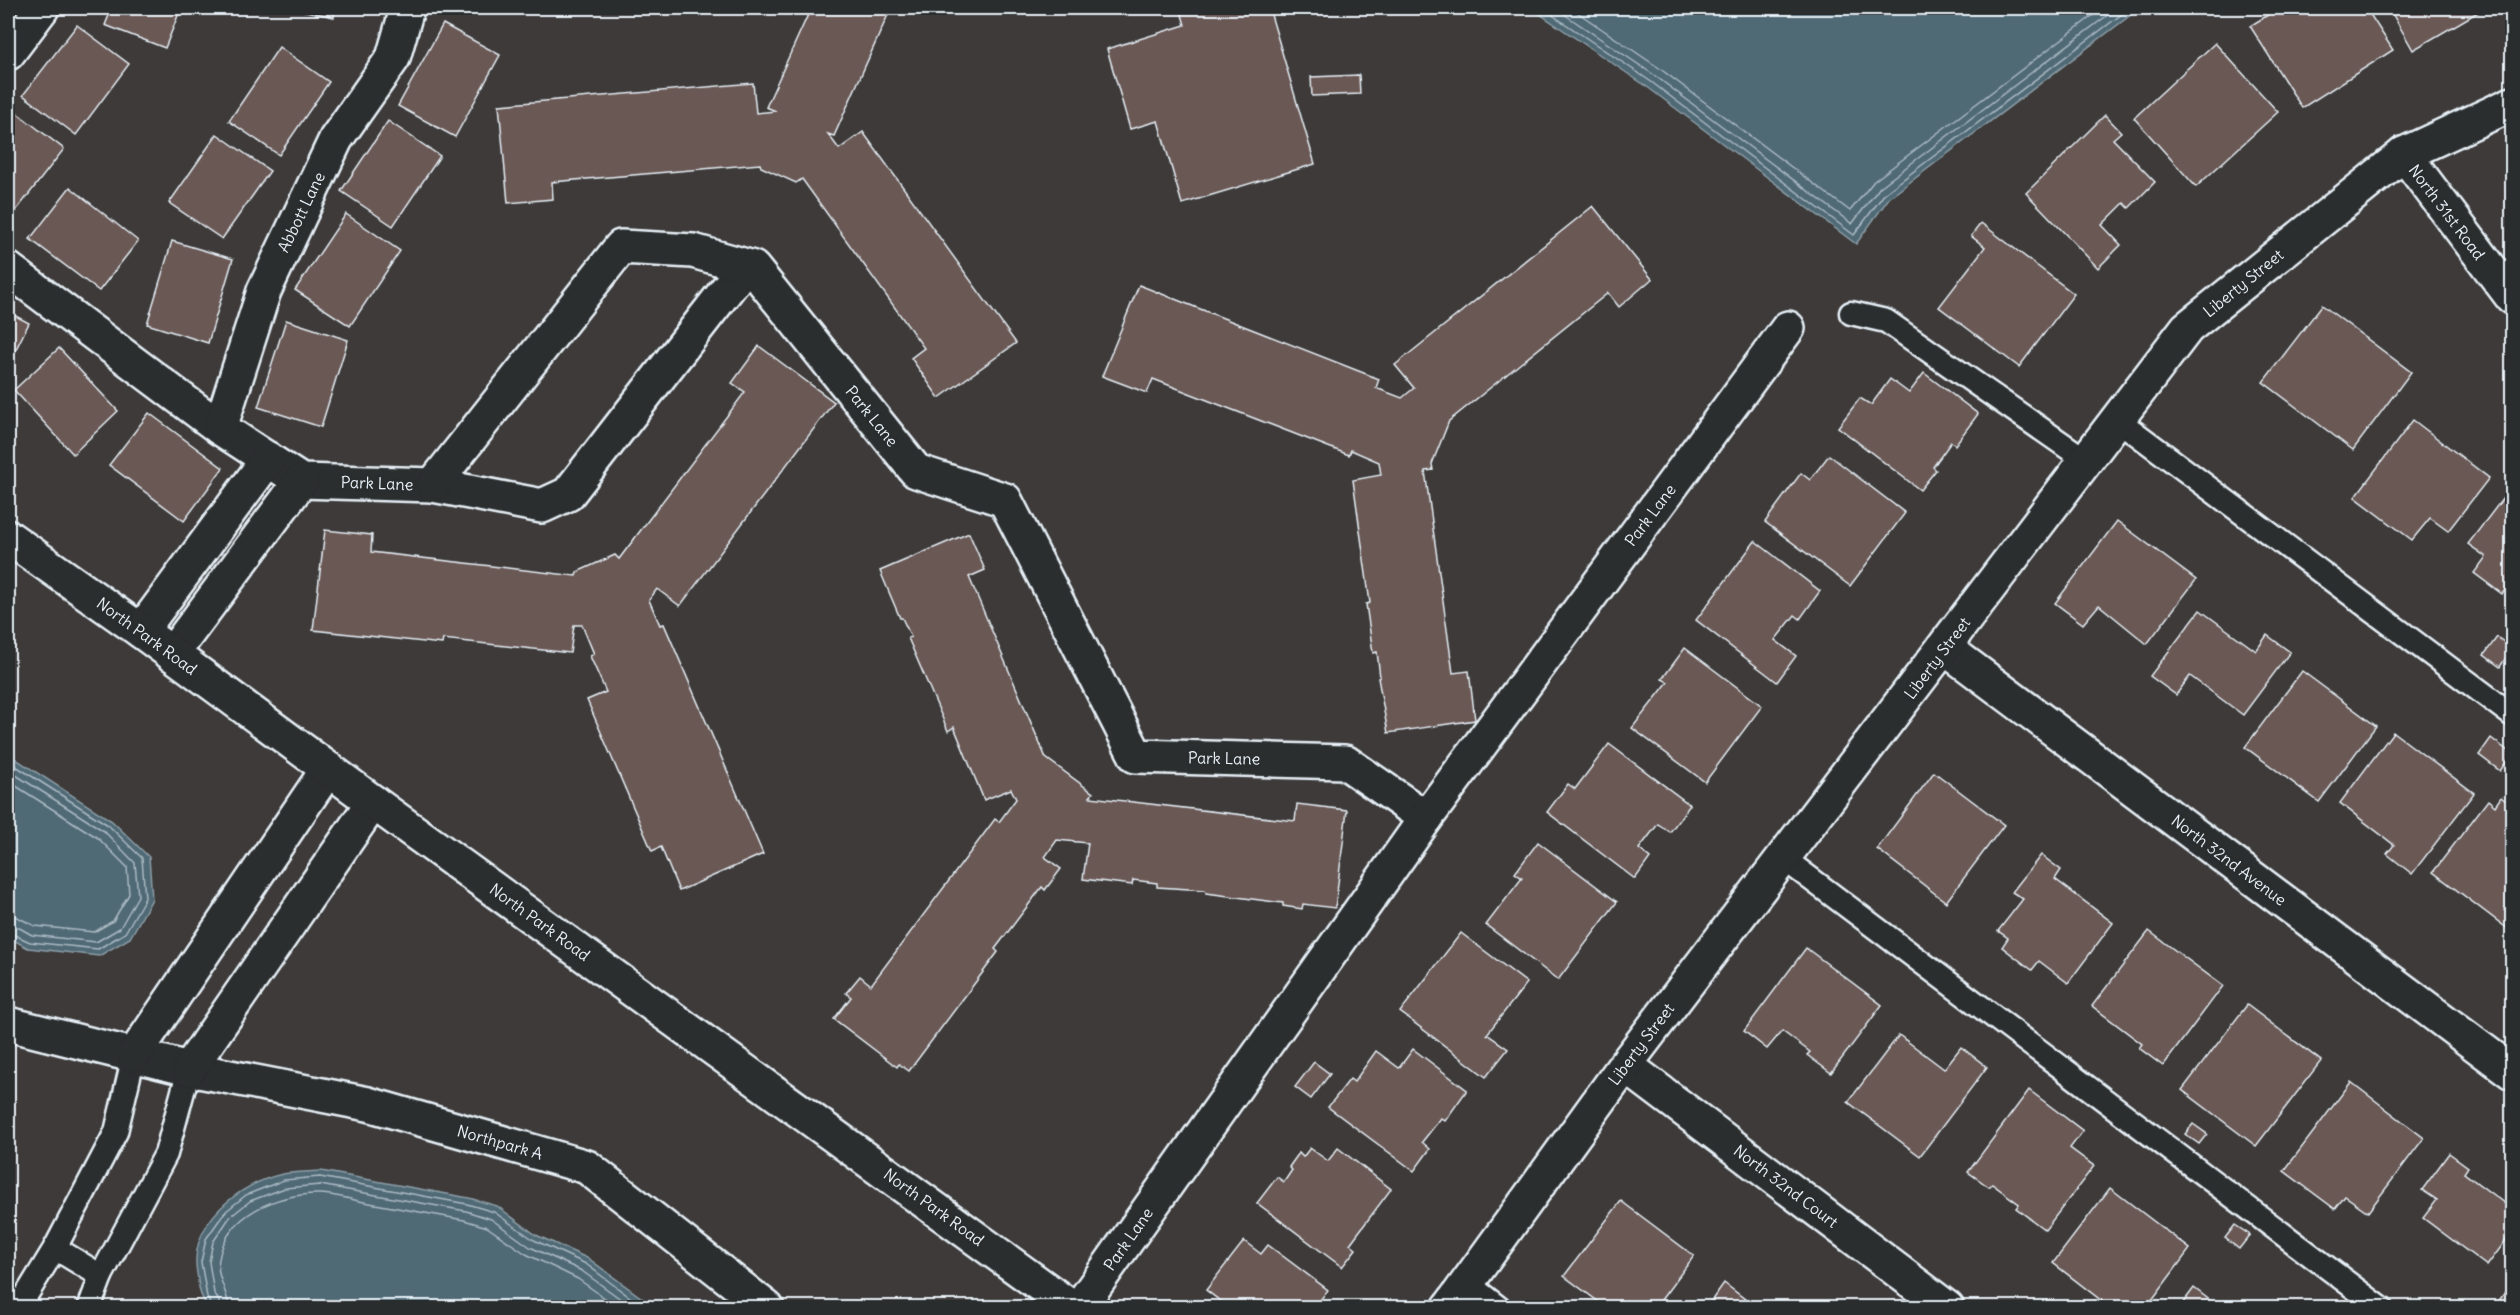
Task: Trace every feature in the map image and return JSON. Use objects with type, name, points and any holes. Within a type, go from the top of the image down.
[{"type":"street","points":[[8,53],[42,8]]},
{"type":"street","name":"Abbott Lane","points":[[220,428],[264,291],[336,139],[393,58],[408,8]]},
{"type":"street","name":"Liberty Street","points":[[1458,1295],[1624,1065],[1945,648],[2187,328],[2404,154],[2512,104]]},
{"type":"street","name":"North 31st Road","points":[[2404,154],[2512,297]]},
{"type":"street","name":"Park Lane","points":[[301,481],[433,485],[621,247],[693,251],[753,268],[916,471],[1005,500],[1136,756],[1345,762],[1426,818]]},
{"type":"street","points":[[433,485],[542,506],[568,494],[745,266]]},
{"type":"street","points":[[8,269],[220,428],[301,481],[172,654]]},
{"type":"street","name":"Park Lane","points":[[1079,1308],[1426,818],[1788,328]]},
{"type":"street","points":[[141,631],[268,459]]},
{"type":"street","name":"North Park Road","points":[[8,537],[141,631],[373,802],[1072,1308]]},
{"type":"street","name":"North 32nd Avenue","points":[[1945,648],[2512,1072]]},
{"type":"street","points":[[134,1055],[328,769]]},
{"type":"street","points":[[189,1069],[373,802]]},
{"type":"street","name":"Northpark A","points":[[8,1024],[189,1069],[368,1104],[587,1167],[767,1308]]},
{"type":"street","name":"North 32nd Court","points":[[1624,1065],[1947,1308]]},
{"type":"lane","points":[[1851,313],[1886,321],[2087,461]]},
{"type":"lane","points":[[2118,420],[2512,715]]},
{"type":"lane","points":[[1783,858],[2381,1308]]},
{"type":"lane","points":[[20,1302],[55,1248],[116,1132],[134,1055]]},
{"type":"lane","points":[[89,1308],[101,1276],[166,1154],[189,1069]]},
{"type":"lane","points":[[55,1248],[101,1276]]},
{"type":"lane","points":[[1458,1295],[1499,1308]]},
{"type":"water","points":[[1531,8],[2140,8],[1889,198],[1856,244],[1646,86]]},
{"type":"water","points":[[8,754],[112,821],[149,857],[152,899],[130,938],[99,956],[28,948],[8,937]]},
{"type":"water","points":[[321,1171],[469,1198],[497,1206],[536,1235],[589,1259],[654,1307],[209,1307],[200,1292],[196,1255],[200,1238],[220,1208],[234,1196],[266,1179],[288,1173]]},
{"type":"building","points":[[112,8],[181,8],[165,48],[105,25]]},
{"type":"building","points":[[292,8],[336,8],[334,17]]},
{"type":"building","points":[[474,8],[501,8],[475,11]]},
{"type":"building","points":[[811,8],[891,8],[834,136],[828,134],[839,149],[863,132],[1016,343],[939,398],[911,358],[924,348],[802,179],[796,183],[761,167],[760,164],[552,182],[553,199],[508,203],[499,105],[753,83],[756,113],[776,111],[766,107]]},
{"type":"building","points":[[1180,8],[1269,8],[1315,164],[1182,204],[1158,121],[1130,129],[1107,49],[1185,25]]},
{"type":"building","points":[[2279,8],[2366,8],[2393,50],[2302,108],[2250,26]]},
{"type":"building","points":[[2389,8],[2485,8],[2413,50]]},
{"type":"building","points":[[443,24],[500,55],[455,137],[398,106]]},
{"type":"building","points":[[77,25],[129,64],[76,135],[23,95]]},
{"type":"building","points":[[2215,43],[2278,112],[2196,187],[2134,118]]},
{"type":"building","points":[[279,47],[329,82],[279,155],[229,121]]},
{"type":"building","points":[[1359,75],[1360,94],[1312,96],[1311,77]]},
{"type":"building","points":[[13,110],[64,149],[8,221],[8,117]]},
{"type":"building","points":[[2105,115],[2121,132],[2113,139],[2155,182],[2129,208],[2124,203],[2102,225],[2121,245],[2098,268],[2026,193]]},
{"type":"building","points":[[388,121],[440,156],[393,226],[341,191]]},
{"type":"building","points":[[217,134],[270,171],[222,239],[169,203]]},
{"type":"building","points":[[70,187],[138,241],[99,291],[30,239]]},
{"type":"building","points":[[1593,206],[1652,279],[1619,307],[1608,293],[1449,421],[1432,464],[1433,470],[1425,471],[1453,673],[1469,671],[1475,720],[1388,733],[1378,678],[1380,677],[1377,652],[1373,653],[1366,604],[1370,603],[1353,480],[1381,475],[1379,462],[1351,450],[1349,455],[1153,379],[1147,393],[1102,376],[1139,285],[1379,379],[1376,388],[1402,398],[1414,388],[1395,365]]},
{"type":"building","points":[[346,214],[400,251],[350,326],[295,290]]},
{"type":"building","points":[[1981,223],[2074,294],[2019,367],[1939,307],[1985,247],[1971,236]]},
{"type":"building","points":[[172,241],[233,259],[208,343],[147,324]]},
{"type":"building","points":[[2322,305],[2411,372],[2353,450],[2263,382]]},
{"type":"building","points":[[8,312],[29,323],[8,365]]},
{"type":"building","points":[[286,320],[348,340],[321,427],[258,407]]},
{"type":"building","points":[[759,346],[834,402],[680,606],[657,589],[649,600],[660,625],[664,624],[763,854],[679,891],[661,847],[652,851],[587,700],[606,692],[590,656],[594,654],[582,625],[574,625],[570,653],[443,639],[442,644],[313,630],[325,530],[372,535],[371,552],[576,576],[577,572],[615,555],[619,559],[745,392],[732,383]]},
{"type":"building","points":[[59,348],[118,411],[73,454],[14,390]]},
{"type":"building","points":[[1924,373],[1978,414],[1955,445],[1951,442],[1933,467],[1936,470],[1920,490],[1838,427],[1860,398],[1871,405],[1890,379],[1909,393]]},
{"type":"building","points":[[149,413],[223,468],[184,521],[109,465]]},
{"type":"building","points":[[2413,420],[2489,478],[2448,531],[2430,518],[2412,540],[2355,497]]},
{"type":"building","points":[[1829,455],[1905,513],[1850,586],[1765,522],[1801,473],[1810,480]]},
{"type":"building","points":[[2507,493],[2512,498],[2512,581],[2502,594],[2474,573],[2486,557],[2468,544]]},
{"type":"building","points":[[2117,521],[2196,580],[2147,644],[2099,605],[2083,624],[2055,603]]},
{"type":"building","points":[[969,533],[985,570],[969,577],[1046,758],[1093,793],[1090,797],[1295,821],[1297,804],[1347,810],[1335,908],[1303,904],[1302,909],[1283,906],[1283,903],[1206,893],[1205,890],[1157,887],[1157,883],[1133,880],[1132,885],[1083,879],[1088,843],[1057,840],[1045,857],[1061,869],[1045,890],[1042,887],[995,949],[998,952],[909,1071],[899,1064],[897,1067],[834,1019],[851,997],[846,993],[860,976],[871,985],[995,819],[999,822],[1016,799],[1011,789],[984,800],[954,727],[948,731],[908,638],[911,637],[900,618],[880,571]]},
{"type":"building","points":[[1755,541],[1820,591],[1800,619],[1795,615],[1775,640],[1796,656],[1777,682],[1696,620]]},
{"type":"building","points":[[2200,610],[2256,651],[2267,635],[2290,652],[2243,715],[2190,676],[2176,695],[2150,676]]},
{"type":"building","points":[[2497,637],[2512,648],[2500,667],[2484,655]]},
{"type":"building","points":[[1685,648],[1762,706],[1705,782],[1632,728],[1668,682],[1662,679]]},
{"type":"building","points":[[2302,671],[2376,726],[2319,802],[2245,747]]},
{"type":"building","points":[[2393,732],[2474,793],[2412,874],[2387,854],[2394,845],[2340,803]]},
{"type":"building","points":[[2491,738],[2512,754],[2500,771],[2479,755]]},
{"type":"building","points":[[1609,744],[1690,805],[1670,832],[1658,824],[1639,849],[1650,858],[1635,879],[1547,812],[1568,784],[1575,789]]},
{"type":"building","points":[[1934,772],[2004,825],[1946,902],[1877,849]]},
{"type":"building","points":[[2501,797],[2512,806],[2512,932],[2433,872],[2488,800],[2495,806]]},
{"type":"building","points":[[1538,842],[1617,902],[1558,980],[1486,925],[1522,878],[1515,873]]},
{"type":"building","points":[[2041,855],[2061,870],[2055,879],[2113,923],[2068,983],[2039,961],[2032,970],[2002,947],[2008,938],[1998,931],[2023,899],[2012,892]]},
{"type":"building","points":[[2149,931],[2223,986],[2163,1066],[2139,1048],[2142,1044],[2092,1006]]},
{"type":"building","points":[[1461,933],[1527,983],[1487,1034],[1508,1049],[1486,1077],[1400,1012]]},
{"type":"building","points":[[1806,948],[1882,1005],[1831,1073],[1807,1055],[1810,1052],[1782,1031],[1767,1049],[1744,1031]]},
{"type":"building","points":[[2247,1005],[2321,1061],[2256,1146],[2182,1090]]},
{"type":"building","points":[[1899,1035],[1944,1069],[1961,1047],[1987,1067],[1920,1156],[1848,1102]]},
{"type":"building","points":[[1413,1049],[1467,1090],[1445,1121],[1441,1118],[1422,1142],[1430,1149],[1414,1171],[1328,1107],[1350,1079],[1354,1082],[1376,1051],[1399,1068]]},
{"type":"building","points":[[1314,1062],[1330,1074],[1311,1099],[1295,1087]]},
{"type":"building","points":[[2351,1082],[2424,1138],[2368,1212],[2345,1196],[2335,1209],[2284,1171]]},
{"type":"building","points":[[2029,1090],[2083,1131],[2070,1148],[2094,1166],[2045,1230],[2016,1208],[2019,1204],[1992,1184],[1989,1187],[1968,1172]]},
{"type":"building","points":[[2193,1124],[2207,1134],[2199,1144],[2185,1134]]},
{"type":"building","points":[[1310,1148],[1328,1161],[1338,1148],[1391,1189],[1350,1244],[1356,1249],[1342,1267],[1257,1203],[1277,1177],[1284,1182],[1292,1170],[1289,1167],[1299,1153],[1303,1157]]},
{"type":"building","points":[[2449,1153],[2468,1167],[2464,1173],[2512,1209],[2512,1232],[2487,1266],[2423,1218],[2437,1200],[2422,1190]]},
{"type":"building","points":[[2110,1188],[2190,1249],[2146,1308],[2111,1308],[2053,1263]]},
{"type":"building","points":[[1621,1201],[1694,1256],[1655,1308],[1607,1308],[1564,1276]]},
{"type":"building","points":[[2235,1225],[2250,1235],[2239,1249],[2225,1238]]},
{"type":"building","points":[[1244,1241],[1261,1254],[1268,1245],[1328,1290],[1314,1308],[1221,1308],[1224,1304],[1206,1290]]},
{"type":"building","points":[[2512,1282],[2512,1308],[2494,1308]]},
{"type":"building","points":[[1724,1283],[1750,1303],[1746,1308],[1706,1308]]},
{"type":"building","points":[[2194,1288],[2220,1308],[2179,1308]]}]
